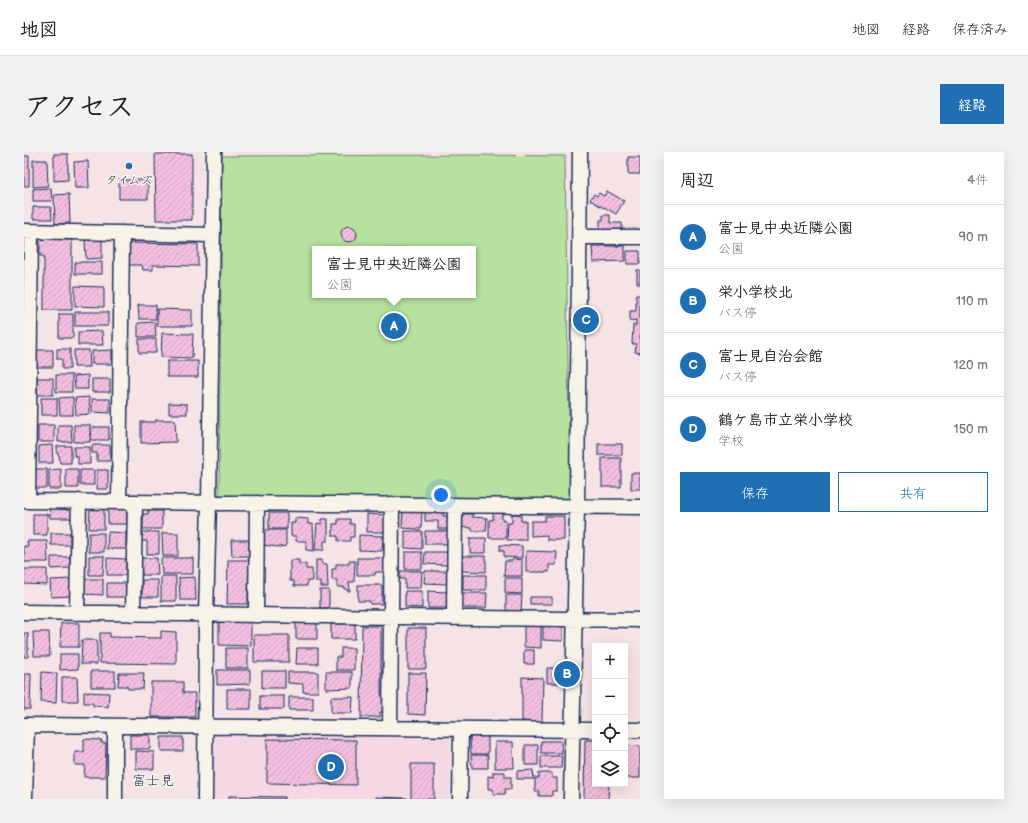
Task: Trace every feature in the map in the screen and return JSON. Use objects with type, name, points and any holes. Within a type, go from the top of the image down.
[{"type":"street","points":[[205,799],[206,615],[214,152]]},
{"type":"street","points":[[571,799],[577,506],[580,152]]},
{"type":"street","points":[[212,235],[27,231],[26,501],[640,506]]},
{"type":"street","points":[[119,501],[122,233]]},
{"type":"street","points":[[580,237],[640,237]]},
{"type":"street","points":[[77,613],[79,501]]},
{"type":"street","points":[[133,614],[135,502]]},
{"type":"street","points":[[256,615],[257,503]]},
{"type":"street","points":[[390,728],[392,504]]},
{"type":"street","points":[[454,618],[455,505]]},
{"type":"street","points":[[24,612],[640,620]]},
{"type":"street","points":[[25,799],[25,725],[592,730]]},
{"type":"street","points":[[115,799],[116,726]]},
{"type":"street","points":[[460,799],[461,729]]},
{"type":"street","points":[[628,730],[640,730]]},
{"type":"shaded area","points":[[213,732],[450,735],[450,799],[212,799]]},
{"type":"green space","points":[[222,156],[565,156],[570,500],[219,496]]},
{"type":"building","points":[[54,154],[68,154],[68,180],[54,181]]},
{"type":"building","points":[[155,154],[192,154],[192,220],[156,220]]},
{"type":"building","points":[[24,156],[29,156],[29,186],[24,186]]},
{"type":"building","points":[[628,157],[640,157],[640,174],[628,174]]},
{"type":"building","points":[[33,160],[47,160],[48,186],[33,187]]},
{"type":"building","points":[[88,161],[89,188],[75,188],[74,162]]},
{"type":"building","points":[[119,180],[148,180],[148,199],[119,199]]},
{"type":"building","points":[[51,188],[52,201],[33,201],[33,189]]},
{"type":"building","points":[[607,191],[624,201],[616,214],[590,200],[594,194],[597,196],[599,193],[604,196]]},
{"type":"building","points":[[69,194],[70,223],[55,224],[54,195]]},
{"type":"building","points":[[33,207],[51,207],[52,219],[33,219]]},
{"type":"building","points":[[603,215],[610,215],[610,223],[622,223],[622,230],[600,230],[600,220],[603,220]]},
{"type":"building","points":[[349,226],[355,228],[357,234],[355,240],[349,242],[343,240],[341,234],[343,228]]},
{"type":"building","points":[[40,239],[72,240],[72,310],[44,310],[44,256],[40,256]]},
{"type":"building","points":[[85,240],[102,240],[102,258],[86,259]]},
{"type":"building","points":[[126,243],[198,244],[198,266],[153,265],[153,270],[143,270],[142,265],[126,265]]},
{"type":"building","points":[[592,246],[625,246],[625,261],[593,262]]},
{"type":"building","points":[[627,251],[640,251],[640,264],[627,264]]},
{"type":"building","points":[[75,262],[102,262],[102,274],[75,274]]},
{"type":"building","points":[[637,270],[640,270],[640,284],[637,284]]},
{"type":"building","points":[[75,286],[104,287],[104,307],[75,306]]},
{"type":"building","points":[[636,295],[640,295],[640,353],[635,352],[636,344],[632,344],[633,325],[636,325],[636,320],[630,321],[630,311],[636,311]]},
{"type":"building","points":[[138,305],[156,305],[156,319],[139,319]]},
{"type":"building","points":[[157,309],[192,310],[192,326],[157,326]]},
{"type":"building","points":[[75,312],[108,312],[108,326],[75,326]]},
{"type":"building","points":[[59,314],[73,314],[73,338],[59,338]]},
{"type":"building","points":[[155,322],[156,337],[138,337],[138,323]]},
{"type":"building","points":[[102,331],[103,345],[78,345],[78,332]]},
{"type":"building","points":[[162,333],[193,334],[192,358],[161,357]]},
{"type":"building","points":[[139,339],[156,339],[156,353],[139,353]]},
{"type":"building","points":[[57,349],[70,349],[70,369],[62,369],[62,359],[57,359]]},
{"type":"building","points":[[37,350],[53,350],[53,367],[37,367]]},
{"type":"building","points":[[74,350],[89,350],[90,367],[74,367]]},
{"type":"building","points":[[112,350],[112,364],[92,364],[92,351]]},
{"type":"building","points":[[167,361],[198,361],[198,377],[167,377]]},
{"type":"building","points":[[56,375],[72,375],[72,392],[56,392]]},
{"type":"building","points":[[88,375],[88,389],[75,389],[74,376]]},
{"type":"building","points":[[37,378],[53,378],[53,395],[37,395]]},
{"type":"building","points":[[92,379],[110,379],[110,392],[92,392]]},
{"type":"building","points":[[73,397],[73,415],[60,415],[59,398]]},
{"type":"building","points":[[89,397],[90,414],[76,415],[75,398]]},
{"type":"building","points":[[41,398],[57,398],[57,415],[41,415]]},
{"type":"building","points":[[92,399],[110,399],[110,413],[92,412]]},
{"type":"building","points":[[169,403],[187,404],[187,414],[169,414]]},
{"type":"building","points":[[156,420],[175,420],[176,442],[141,443],[141,422],[156,422]]},
{"type":"building","points":[[38,425],[54,425],[54,442],[38,442]]},
{"type":"building","points":[[58,425],[71,425],[72,442],[58,442]]},
{"type":"building","points":[[74,425],[90,425],[90,442],[74,442]]},
{"type":"building","points":[[92,427],[109,427],[109,440],[91,440]]},
{"type":"building","points":[[598,444],[622,444],[622,455],[598,455]]},
{"type":"building","points":[[52,445],[53,463],[39,463],[39,446]]},
{"type":"building","points":[[92,445],[110,445],[110,461],[97,461],[97,453],[92,453]]},
{"type":"building","points":[[57,446],[71,446],[71,463],[60,463],[59,455],[57,454]]},
{"type":"building","points":[[74,447],[90,447],[90,464],[78,464],[78,456],[74,456]]},
{"type":"building","points":[[602,458],[621,458],[621,487],[602,487]]},
{"type":"building","points":[[35,469],[47,469],[47,488],[35,488]]},
{"type":"building","points":[[61,469],[61,489],[49,489],[49,470]]},
{"type":"building","points":[[66,469],[78,469],[78,488],[66,488]]},
{"type":"building","points":[[80,470],[94,470],[94,485],[80,485]]},
{"type":"building","points":[[97,470],[108,470],[108,489],[97,489]]},
{"type":"building","points":[[631,473],[640,473],[640,489],[631,489]]},
{"type":"building","points":[[49,506],[66,506],[66,510],[73,510],[73,518],[50,518]]},
{"type":"building","points":[[90,508],[104,509],[104,529],[89,529]]},
{"type":"building","points":[[108,509],[127,509],[127,524],[108,524]]},
{"type":"building","points":[[148,511],[162,511],[162,529],[143,529],[143,514],[148,514]]},
{"type":"building","points":[[403,511],[422,512],[421,529],[402,528]]},
{"type":"building","points":[[425,511],[443,511],[443,516],[448,516],[449,529],[438,529],[438,521],[425,521]]},
{"type":"building","points":[[269,513],[287,513],[287,529],[269,529]]},
{"type":"building","points":[[493,513],[502,513],[502,520],[506,520],[506,538],[489,538],[489,520],[493,520]]},
{"type":"building","points":[[33,514],[47,514],[47,535],[33,535]]},
{"type":"building","points":[[367,514],[385,515],[385,532],[367,532]]},
{"type":"building","points":[[462,514],[473,514],[472,517],[487,518],[486,531],[472,531],[472,528],[461,527]]},
{"type":"building","points":[[512,514],[521,514],[521,521],[526,521],[526,540],[507,540],[508,523],[512,523]]},
{"type":"building","points":[[545,516],[564,516],[564,540],[547,540],[547,535],[531,536],[531,521],[545,521]]},
{"type":"building","points":[[295,518],[308,519],[308,524],[313,524],[314,551],[306,550],[306,541],[296,541],[296,536],[291,536],[291,523],[295,523]]},
{"type":"building","points":[[322,519],[328,519],[328,541],[324,541],[324,550],[315,550],[317,523],[322,524]]},
{"type":"building","points":[[338,519],[350,519],[350,524],[354,524],[354,537],[350,537],[350,541],[338,541],[338,536],[333,536],[333,524],[338,524]]},
{"type":"building","points":[[263,530],[286,530],[286,546],[279,547],[263,545]]},
{"type":"building","points":[[405,531],[422,531],[422,549],[405,548]]},
{"type":"building","points":[[425,531],[448,531],[447,544],[425,544]]},
{"type":"building","points":[[108,532],[126,533],[126,549],[107,549]]},
{"type":"building","points":[[140,532],[159,532],[159,554],[147,554],[147,541],[140,541]]},
{"type":"building","points":[[51,533],[70,533],[70,545],[51,545]]},
{"type":"building","points":[[89,533],[104,533],[104,552],[89,552]]},
{"type":"building","points":[[162,533],[178,533],[178,556],[163,556]]},
{"type":"building","points":[[359,535],[383,536],[382,551],[359,550]]},
{"type":"building","points":[[470,538],[486,538],[486,553],[470,553]]},
{"type":"building","points":[[231,540],[249,540],[249,556],[232,556]]},
{"type":"building","points":[[27,541],[47,541],[48,562],[24,562],[24,546],[28,546]]},
{"type":"building","points":[[500,545],[522,546],[522,558],[504,557],[504,551],[500,551]]},
{"type":"building","points":[[526,551],[557,552],[556,565],[549,565],[549,572],[526,572]]},
{"type":"building","points":[[405,552],[422,552],[422,569],[405,569]]},
{"type":"building","points":[[425,552],[447,552],[447,565],[424,564]]},
{"type":"building","points":[[89,556],[104,556],[103,575],[89,575]]},
{"type":"building","points":[[463,556],[486,556],[486,572],[462,571]]},
{"type":"building","points":[[51,557],[70,557],[71,568],[51,569]]},
{"type":"building","points":[[107,558],[126,559],[126,575],[107,575]]},
{"type":"building","points":[[141,558],[157,558],[158,575],[142,575]]},
{"type":"building","points":[[161,558],[193,558],[193,574],[162,574]]},
{"type":"building","points":[[357,558],[385,558],[385,572],[375,572],[375,575],[357,575]]},
{"type":"building","points":[[513,559],[522,560],[522,576],[504,576],[505,561],[512,561]]},
{"type":"building","points":[[228,560],[249,560],[248,604],[227,604]]},
{"type":"building","points":[[290,560],[299,560],[299,564],[306,564],[306,569],[312,569],[312,581],[307,581],[307,586],[294,586],[294,581],[290,581]]},
{"type":"building","points":[[316,560],[322,560],[322,564],[327,564],[328,587],[321,587],[321,582],[316,582]]},
{"type":"building","points":[[349,561],[355,561],[354,582],[349,582],[350,591],[347,591],[344,587],[337,587],[337,580],[332,580],[332,569],[336,569],[336,564],[349,564]]},
{"type":"building","points":[[24,569],[47,569],[47,585],[24,584]]},
{"type":"building","points":[[400,571],[422,571],[421,588],[405,588],[405,579],[400,579]]},
{"type":"building","points":[[425,571],[447,571],[447,584],[424,583]]},
{"type":"building","points":[[463,575],[486,575],[486,590],[463,590]]},
{"type":"building","points":[[161,576],[176,576],[176,601],[161,601]]},
{"type":"building","points":[[195,577],[196,600],[180,600],[179,578]]},
{"type":"building","points":[[505,578],[522,578],[522,594],[505,593]]},
{"type":"building","points":[[71,579],[71,596],[51,597],[50,580]]},
{"type":"building","points":[[84,579],[103,579],[103,595],[83,594]]},
{"type":"building","points":[[142,580],[158,580],[158,597],[142,597]]},
{"type":"building","points":[[107,583],[126,583],[126,597],[107,597]]},
{"type":"building","points":[[358,585],[382,585],[382,604],[370,604],[370,601],[358,601]]},
{"type":"building","points":[[320,590],[329,590],[329,608],[320,608]]},
{"type":"building","points":[[405,591],[422,591],[422,608],[405,607]]},
{"type":"building","points":[[428,591],[447,592],[447,608],[428,608]]},
{"type":"building","points":[[463,593],[487,593],[486,608],[463,608]]},
{"type":"building","points":[[506,595],[522,595],[521,611],[506,611]]},
{"type":"building","points":[[530,597],[552,597],[552,604],[530,604]]},
{"type":"building","points":[[219,621],[251,622],[251,646],[219,645]]},
{"type":"building","points":[[61,623],[79,623],[79,647],[60,647]]},
{"type":"building","points":[[296,623],[317,623],[317,639],[296,639]]},
{"type":"building","points":[[331,624],[355,624],[355,639],[331,639]]},
{"type":"building","points":[[524,625],[541,625],[541,648],[524,647]]},
{"type":"building","points":[[362,626],[381,626],[381,695],[383,695],[383,712],[380,712],[380,717],[361,717]]},
{"type":"building","points":[[543,626],[563,626],[563,641],[543,640]]},
{"type":"building","points":[[408,628],[426,628],[426,669],[408,669]]},
{"type":"building","points":[[161,631],[176,632],[176,664],[100,663],[100,633],[110,633],[110,637],[161,638]]},
{"type":"building","points":[[33,632],[49,632],[50,656],[34,656]]},
{"type":"building","points":[[24,633],[28,633],[28,657],[24,657]]},
{"type":"building","points":[[254,635],[289,635],[289,662],[254,662]]},
{"type":"building","points":[[82,640],[97,640],[97,664],[81,664]]},
{"type":"building","points":[[226,648],[248,648],[248,668],[226,668]]},
{"type":"building","points":[[297,648],[318,648],[318,664],[296,664]]},
{"type":"building","points":[[341,648],[354,648],[354,670],[336,670],[336,657],[341,657]]},
{"type":"building","points":[[524,650],[534,650],[534,664],[524,664]]},
{"type":"building","points":[[60,654],[78,654],[78,669],[60,670]]},
{"type":"building","points":[[547,668],[563,668],[563,683],[547,683]]},
{"type":"building","points":[[217,670],[250,670],[250,684],[217,685]]},
{"type":"building","points":[[91,671],[115,671],[115,687],[91,687]]},
{"type":"building","points":[[262,671],[285,671],[285,688],[262,688]]},
{"type":"building","points":[[42,672],[57,673],[56,703],[41,702]]},
{"type":"building","points":[[288,672],[318,672],[318,692],[303,692],[303,684],[288,683]]},
{"type":"building","points":[[326,672],[352,672],[352,688],[326,689]]},
{"type":"building","points":[[119,673],[144,673],[143,689],[128,689],[127,686],[118,686]]},
{"type":"building","points":[[408,673],[426,673],[425,715],[408,714]]},
{"type":"building","points":[[24,674],[31,674],[30,709],[24,709]]},
{"type":"building","points":[[62,677],[77,677],[78,701],[62,701]]},
{"type":"building","points":[[522,677],[543,678],[542,722],[522,721]]},
{"type":"building","points":[[151,682],[183,682],[183,693],[195,693],[195,717],[151,717]]},
{"type":"building","points":[[227,689],[251,689],[251,709],[227,709]]},
{"type":"building","points":[[84,692],[109,693],[108,707],[93,706],[93,703],[84,703]]},
{"type":"building","points":[[260,696],[284,696],[284,709],[260,709]]},
{"type":"building","points":[[289,697],[313,697],[313,710],[289,710]]},
{"type":"building","points":[[331,697],[353,697],[352,713],[331,713]]},
{"type":"building","points":[[130,735],[150,735],[150,749],[130,749]]},
{"type":"building","points":[[470,736],[488,736],[488,754],[471,754]]},
{"type":"building","points":[[161,737],[183,737],[183,751],[161,751]]},
{"type":"building","points":[[84,739],[102,740],[101,743],[106,743],[105,777],[84,777],[85,765],[75,765],[75,752],[84,752]]},
{"type":"building","points":[[267,739],[356,740],[356,785],[267,783]]},
{"type":"building","points":[[585,740],[592,740],[592,787],[609,787],[608,799],[584,799]]},
{"type":"building","points":[[541,741],[561,741],[562,753],[541,753]]},
{"type":"building","points":[[495,742],[513,742],[514,768],[495,768]]},
{"type":"building","points":[[525,745],[538,745],[538,765],[525,765]]},
{"type":"building","points":[[628,745],[640,746],[640,778],[628,778]]},
{"type":"building","points":[[136,751],[154,752],[154,769],[136,769]]},
{"type":"building","points":[[471,755],[488,755],[488,768],[472,768]]},
{"type":"building","points":[[541,756],[562,756],[561,768],[541,768]]},
{"type":"building","points":[[411,764],[434,764],[434,799],[411,799]]},
{"type":"building","points":[[533,770],[534,779],[517,779],[517,771]]},
{"type":"building","points":[[493,772],[505,772],[505,777],[511,777],[511,789],[505,789],[505,794],[493,794],[493,789],[488,789],[488,776],[493,777]]},
{"type":"building","points":[[539,773],[552,773],[552,778],[557,778],[557,791],[552,791],[552,796],[539,796],[539,791],[535,791],[535,778],[539,778]]},
{"type":"building","points":[[229,796],[285,797],[285,799],[229,799]]},
{"type":"building","points":[[376,797],[407,798],[407,799],[376,799]]},
{"type":"place","name":"タイムズ","points":[[129,166]]},
{"type":"place","name":"富士見自治会館","points":[[586,320]]},
{"type":"place","name":"富士見中央近隣公園","points":[[394,326]]},
{"type":"place","name":"栄小学校北","points":[[567,674]]},
{"type":"place","name":"鶴ケ島市立栄小学校","points":[[331,767]]},
{"type":"district","name":"富士見","points":[[153,780]]}]
